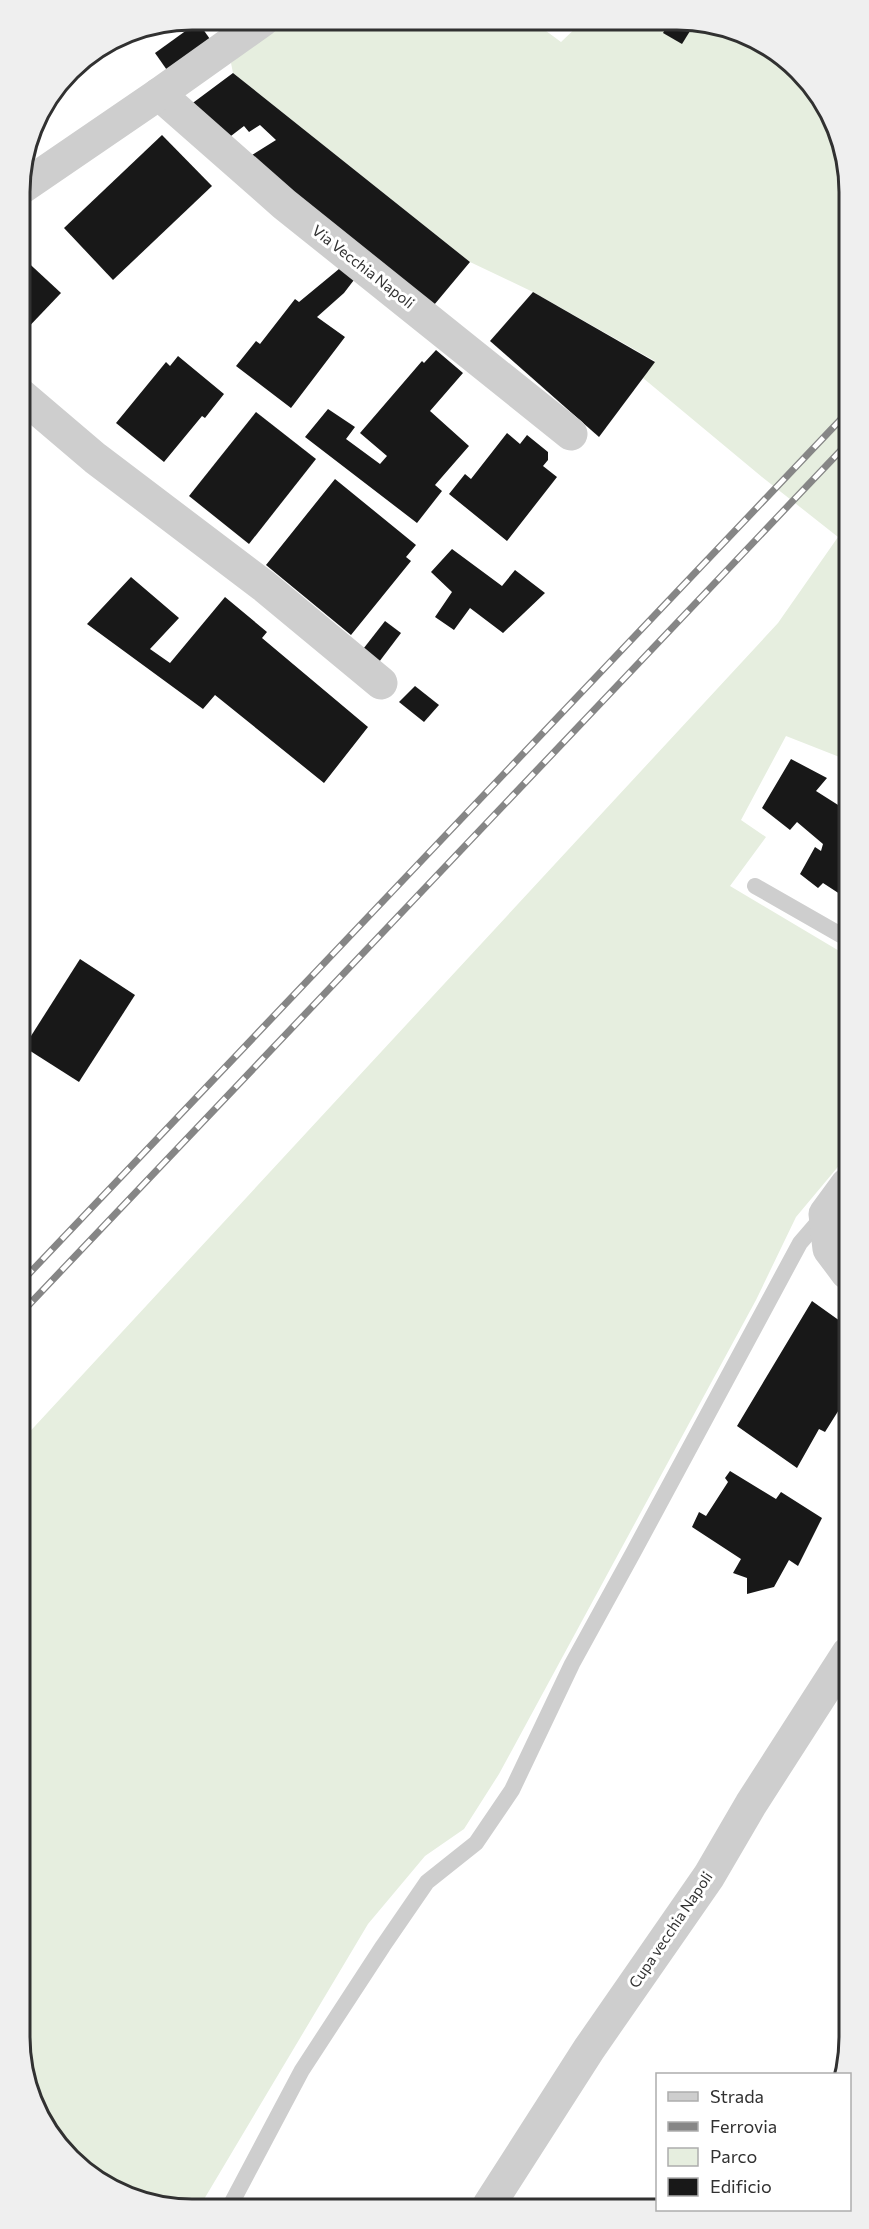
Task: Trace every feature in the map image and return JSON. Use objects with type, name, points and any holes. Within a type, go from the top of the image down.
[{"type":"street","points":[[30,182],[249,30]]},
{"type":"street","name":"Via Vecchia Napoli","points":[[159,94],[284,204],[571,434]]},
{"type":"street","points":[[30,403],[95,458],[264,586],[381,683]]},
{"type":"street","points":[[839,1195],[825,1214],[829,1249],[839,1262]]},
{"type":"street","name":"Cupa vecchia Napoli","points":[[493,2199],[589,2049],[709,1876],[751,1804],[839,1667]]},
{"type":"lane","points":[[755,886],[839,934]]},
{"type":"lane","points":[[234,2199],[302,2070],[427,1882],[476,1843],[512,1790],[572,1664],[800,1243],[825,1214]]},
{"type":"green space","points":[[271,30],[545,30],[561,42],[574,30],[688,30],[729,39],[767,57],[799,85],[822,120],[838,171],[839,192],[839,757],[786,736],[741,820],[766,837],[730,886],[839,951],[839,1166],[796,1217],[756,1300],[499,1774],[464,1829],[425,1856],[368,1924],[204,2199],[192,2199],[160,2196],[120,2182],[102,2172],[77,2152],[63,2136],[42,2099],[31,2058],[30,1431],[778,623],[838,537],[643,378],[655,361],[533,292],[470,262],[233,73],[231,63]]},
{"type":"building","points":[[187,30],[204,30],[212,42],[169,73],[155,53]]},
{"type":"building","points":[[665,30],[690,30],[682,44],[663,33]]},
{"type":"building","points":[[233,73],[470,262],[434,305],[249,157],[276,140],[260,125],[249,132],[244,126],[227,139],[186,108]]},
{"type":"building","points":[[162,135],[212,186],[113,280],[64,228]]},
{"type":"building","points":[[30,264],[61,293],[30,326]]},
{"type":"building","points":[[345,264],[357,276],[344,293],[317,317],[345,337],[291,408],[236,366],[256,341],[260,344],[295,299],[299,302]]},
{"type":"building","points":[[533,292],[655,362],[599,437],[490,341]]},
{"type":"building","points":[[436,350],[463,373],[430,411],[469,446],[435,485],[442,491],[417,523],[305,437],[328,409],[355,427],[346,439],[380,464],[387,456],[360,433],[422,361],[424,363]]},
{"type":"building","points":[[178,356],[224,394],[205,418],[202,416],[164,462],[116,423],[166,362],[170,366]]},
{"type":"building","points":[[256,412],[316,459],[249,544],[189,496]]},
{"type":"building","points":[[507,433],[520,444],[527,435],[548,452],[548,460],[543,466],[557,477],[507,541],[449,494],[465,474],[471,479]]},
{"type":"building","points":[[335,479],[416,545],[406,557],[411,561],[351,635],[266,565]]},
{"type":"building","points":[[452,549],[502,586],[515,570],[545,593],[503,633],[470,608],[454,630],[435,617],[452,592],[431,572]]},
{"type":"building","points":[[131,577],[179,618],[150,649],[170,663],[225,597],[267,632],[262,638],[368,727],[324,783],[215,695],[203,709],[87,624]]},
{"type":"building","points":[[385,621],[401,633],[376,666],[360,653]]},
{"type":"building","points":[[415,686],[439,705],[424,722],[399,702]]},
{"type":"building","points":[[791,759],[827,778],[816,791],[839,806],[839,893],[823,883],[818,888],[800,874],[815,847],[821,851],[823,844],[797,822],[790,830],[762,808]]},
{"type":"building","points":[[80,959],[135,995],[79,1082],[30,1051],[30,1038]]},
{"type":"building","points":[[812,1301],[839,1320],[839,1410],[825,1432],[819,1429],[797,1468],[737,1426]]},
{"type":"building","points":[[730,1471],[776,1499],[781,1492],[822,1518],[798,1566],[789,1560],[774,1587],[747,1594],[747,1578],[733,1573],[741,1559],[692,1527],[699,1512],[706,1516],[728,1482],[725,1478]]},
{"type":"railway","points":[[30,1273],[839,421]]},
{"type":"railway","points":[[30,1304],[839,452]]}]
